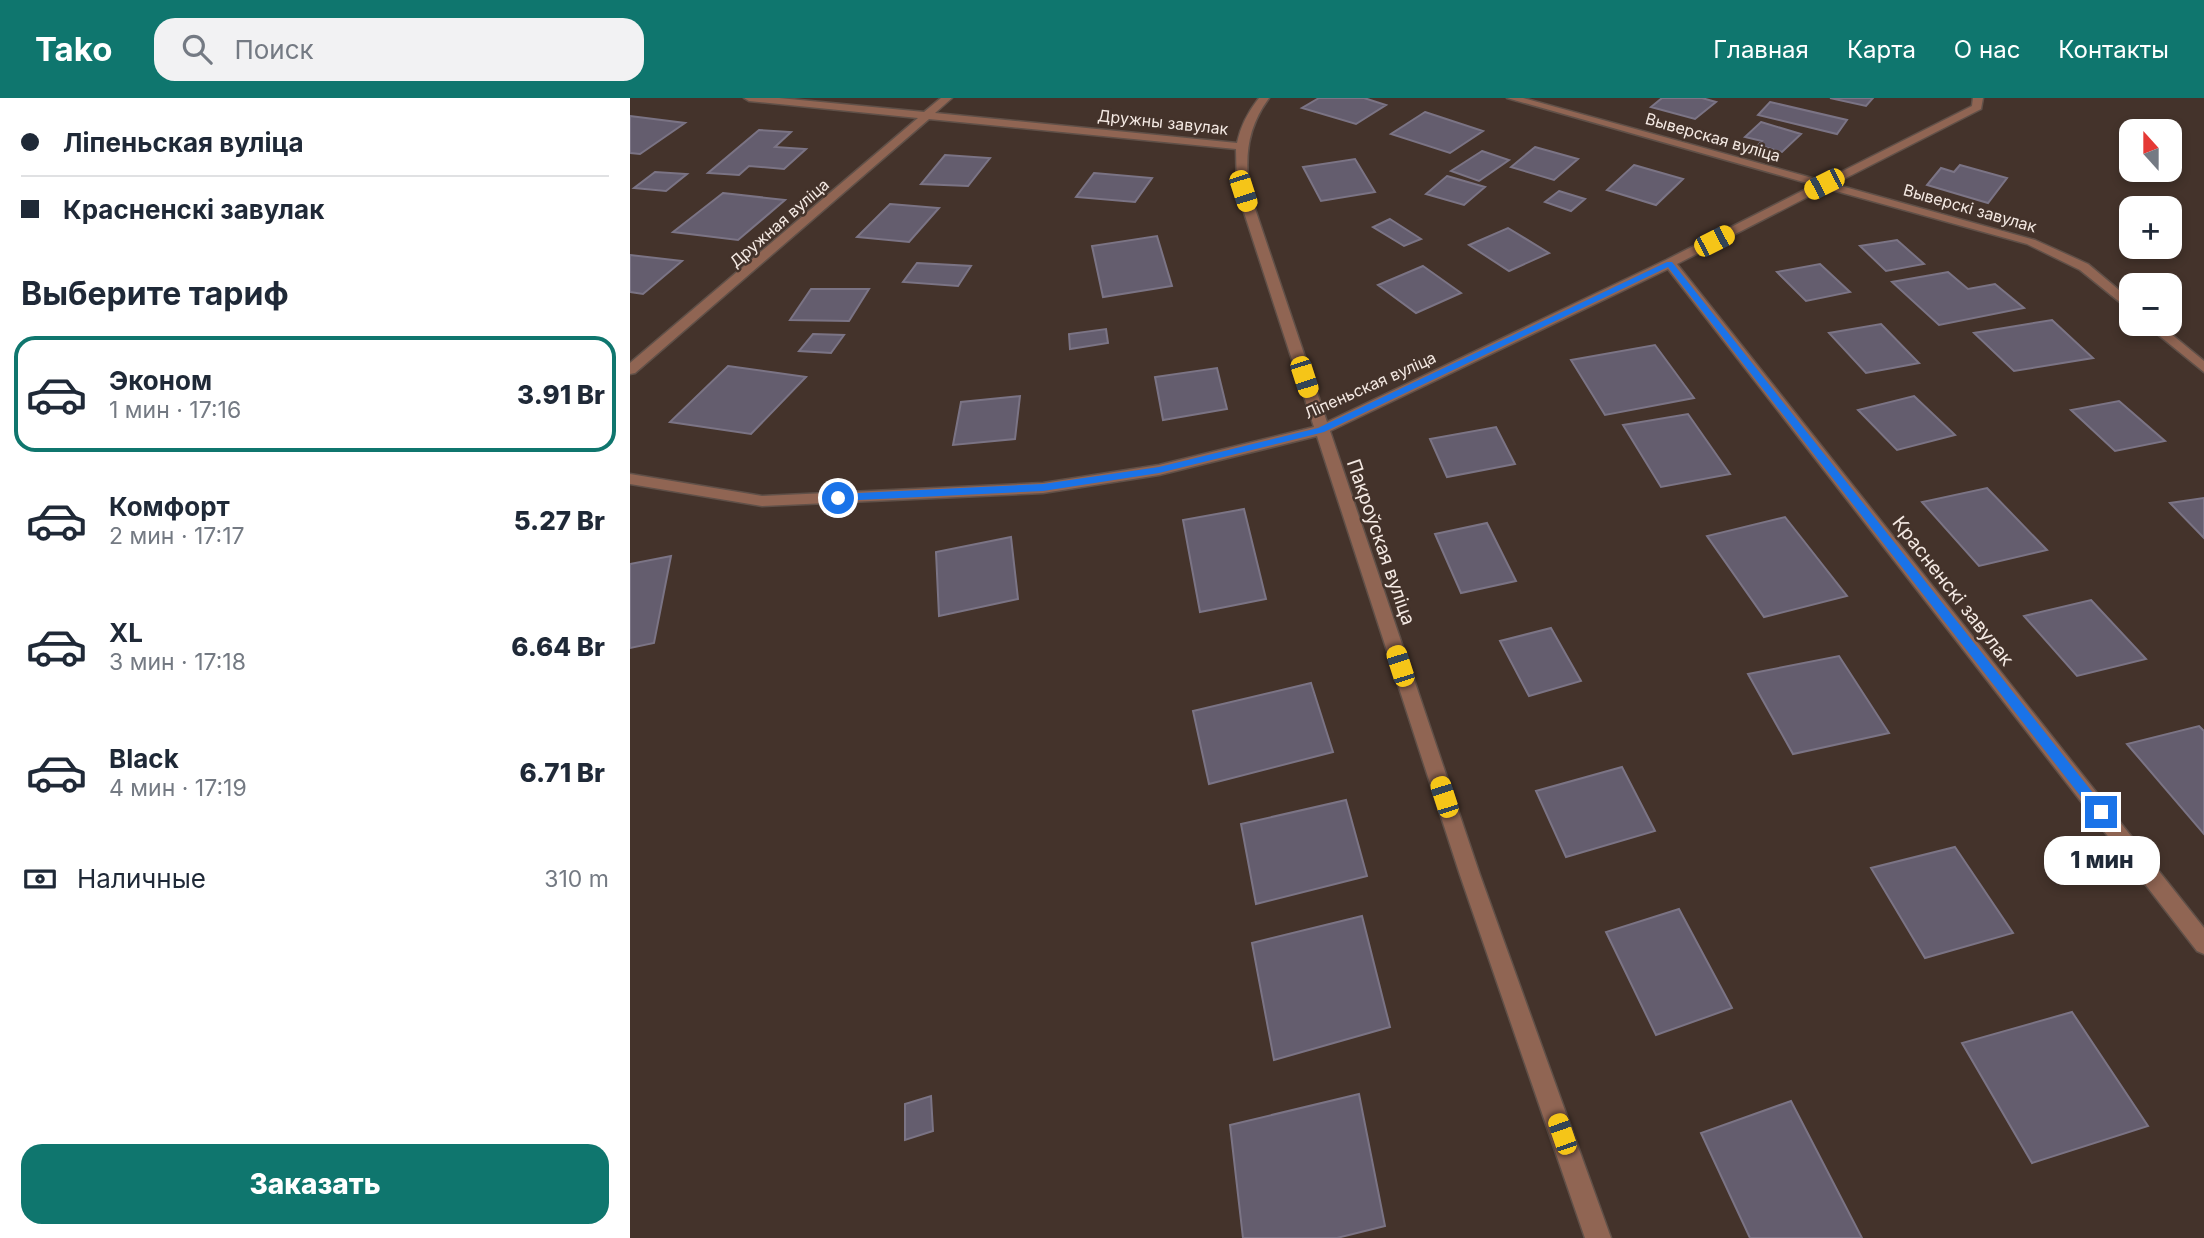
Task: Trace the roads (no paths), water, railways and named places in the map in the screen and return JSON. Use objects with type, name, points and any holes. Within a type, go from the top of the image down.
[{"type":"street","name":"Дружны завулак","points":[[749,98],[1240,146]]},
{"type":"street","name":"Дружная вуліца","points":[[630,370],[947,98]]},
{"type":"street","name":"Пакроўская вуліца","points":[[1264,98],[1253,110],[1240,146],[1243,191],[1470,875],[1598,1238]]},
{"type":"street","name":"Выверская вуліца","points":[[1513,98],[1824,184]]},
{"type":"street","name":"Ліпеньская вуліца","points":[[630,479],[762,501],[1043,488],[1159,470],[1321,430],[1670,263],[1977,107],[1978,98]]},
{"type":"street","name":"Выверскі завулак","points":[[1824,184],[2031,242],[2084,267],[2119,297]]},
{"type":"street","name":"Красненскі завулак","points":[[1670,263],[2204,944]]},
{"type":"street","points":[[2165,336],[2204,368]]}]
